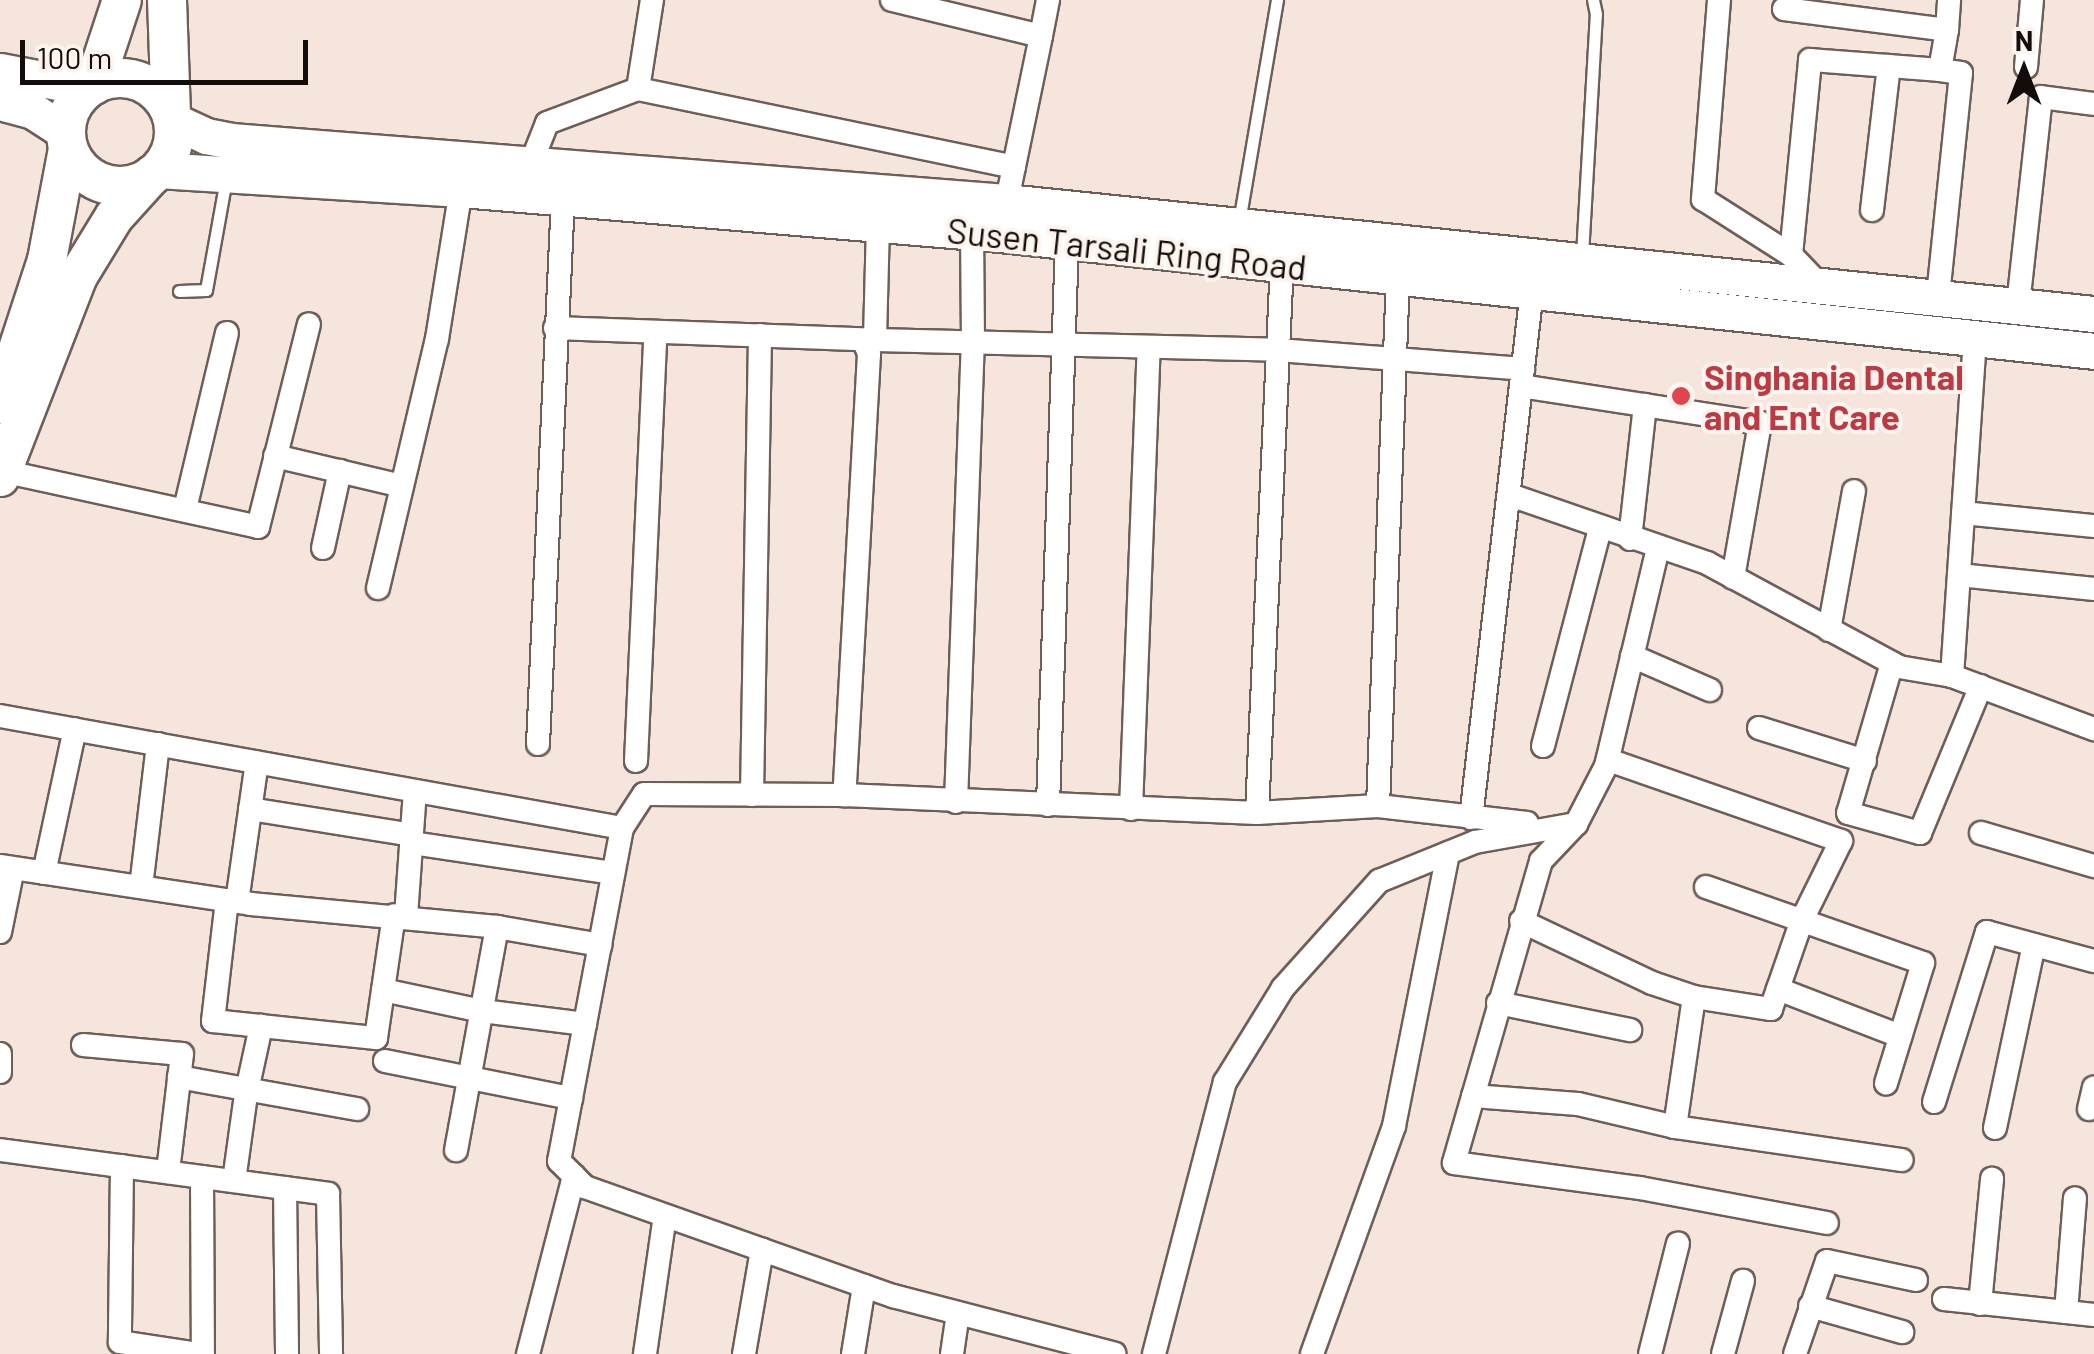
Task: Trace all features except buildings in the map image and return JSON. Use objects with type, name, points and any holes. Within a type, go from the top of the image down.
[{"type":"highway","points":[[1,474],[63,268],[68,115],[91,86],[122,0]]},
{"type":"highway","points":[[0,404],[63,268],[155,172],[172,148],[167,0]]},
{"type":"highway","points":[[91,86],[120,78],[136,80],[151,87],[172,116]]},
{"type":"highway","points":[[67,141],[88,176],[104,183],[137,183],[155,172]]},
{"type":"main road","points":[[0,71],[91,86]]},
{"type":"main road","points":[[0,102],[33,111],[67,141]]},
{"type":"main road","name":"Susen Tarsali Ring Road","points":[[172,116],[206,136],[229,157],[461,189],[878,224],[993,223],[1068,241],[1235,242],[1282,263],[2094,351]]},
{"type":"main road","name":"Susen Tarsali Ring Road","points":[[155,172],[229,157],[530,166],[993,223],[1235,242],[1582,260],[2094,314]]},
{"type":"street","points":[[638,89],[652,0]]},
{"type":"street","points":[[956,802],[973,343],[993,223],[1014,167],[1048,0]]},
{"type":"street","points":[[1719,0],[1703,199],[1791,255],[1818,283]]},
{"type":"street","points":[[1940,70],[1949,0]]},
{"type":"street","points":[[2026,66],[2032,0]]},
{"type":"street","points":[[903,1],[1041,36]]},
{"type":"street","points":[[1784,8],[1947,30]]},
{"type":"street","points":[[1791,255],[1810,60],[1961,73],[1938,296]]},
{"type":"street","points":[[1872,210],[1889,66]]},
{"type":"street","points":[[530,166],[546,123],[638,89],[1014,167]]},
{"type":"street","points":[[2018,305],[2042,97],[2094,104]]},
{"type":"street","points":[[378,588],[437,339],[461,189]]},
{"type":"street","points":[[538,744],[554,328],[564,197]]},
{"type":"street","points":[[875,340],[878,224]]},
{"type":"street","points":[[1048,805],[1068,241]]},
{"type":"street","points":[[1257,813],[1282,263]]},
{"type":"street","points":[[1378,806],[1398,276]]},
{"type":"street","points":[[1471,818],[1532,290]]},
{"type":"street","points":[[1,474],[258,527],[310,324]]},
{"type":"street","points":[[554,328],[656,335],[1278,350],[1522,378],[1645,405],[1760,423],[1734,578]]},
{"type":"street","points":[[185,509],[227,333]]},
{"type":"street","points":[[636,761],[656,335]]},
{"type":"street","points":[[752,795],[760,335]]},
{"type":"street","points":[[1952,676],[1975,338]]},
{"type":"street","points":[[844,796],[870,354],[865,344],[875,340]]},
{"type":"street","points":[[1131,808],[1149,348]]},
{"type":"street","points":[[1630,538],[1645,405]]},
{"type":"street","points":[[275,456],[402,486]]},
{"type":"street","points":[[323,548],[340,471]]},
{"type":"street","points":[[1829,630],[1854,491]]},
{"type":"street","points":[[1510,495],[1707,563],[1892,664],[1952,676],[2094,728]]},
{"type":"street","points":[[1963,513],[2094,526]]},
{"type":"street","points":[[1543,746],[1600,529]]},
{"type":"street","points":[[1658,548],[1608,760],[1576,824],[1541,862],[1454,1164],[1640,1188],[1827,1223]]},
{"type":"street","points":[[1959,574],[2094,588]]},
{"type":"street","points":[[1632,656],[1710,690]]},
{"type":"street","points":[[1522,921],[1652,983],[1694,997],[1771,1009],[1802,920],[1840,842],[1892,664]]},
{"type":"street","points":[[1848,813],[1920,833],[1981,686]]},
{"type":"street","points":[[0,716],[622,828]]},
{"type":"street","points":[[1759,728],[1864,761]]},
{"type":"street","points":[[44,873],[75,730]]},
{"type":"street","points":[[140,887],[158,744]]},
{"type":"street","points":[[1608,760],[1840,842]]},
{"type":"street","points":[[257,762],[213,1021],[376,1038],[400,916],[415,791]]},
{"type":"street","points":[[1100,1352],[1026,1343],[958,1313],[864,1286],[665,1216],[584,1187],[559,1160],[622,828],[644,794],[844,796],[1257,813],[1378,806],[1471,818],[1576,824]]},
{"type":"street","points":[[250,809],[613,873]]},
{"type":"street","points":[[1154,1354],[1225,1082],[1283,988],[1379,880],[1475,842],[1576,824]]},
{"type":"street","points":[[1981,833],[2094,866]]},
{"type":"street","points":[[1312,1354],[1394,1126],[1448,852]]},
{"type":"street","points":[[0,932],[7,867],[232,901],[497,927],[600,945]]},
{"type":"street","points":[[1706,887],[1923,963],[1886,1083]]},
{"type":"street","points":[[456,1150],[497,927]]},
{"type":"street","points":[[1934,1102],[1986,932],[2094,962]]},
{"type":"street","points":[[1994,1128],[2034,945]]},
{"type":"street","points":[[1778,989],[1900,1036]]},
{"type":"street","points":[[383,990],[482,1011],[585,1024]]},
{"type":"street","points":[[1675,1127],[1694,997]]},
{"type":"street","points":[[1498,1003],[1630,1030]]},
{"type":"street","points":[[234,1181],[247,1088],[261,1026]]},
{"type":"street","points":[[83,1046],[182,1054],[168,1172]]},
{"type":"street","points":[[0,1054],[0,1072]]},
{"type":"street","points":[[385,1062],[571,1098]]},
{"type":"street","points":[[179,1077],[357,1109]]},
{"type":"street","points":[[1473,1096],[1578,1104],[1675,1127],[1902,1160]]},
{"type":"street","points":[[0,1150],[328,1194],[331,1354]]},
{"type":"street","points":[[122,1166],[120,1342],[201,1354],[202,1177]]},
{"type":"street","points":[[528,1354],[574,1176]]},
{"type":"street","points":[[1980,1304],[1992,1179]]},
{"type":"street","points":[[285,1188],[287,1354]]},
{"type":"street","points":[[2066,1312],[2075,1198]]},
{"type":"street","points":[[645,1354],[665,1216]]},
{"type":"street","points":[[1650,1354],[1678,1243]]},
{"type":"street","points":[[744,1354],[762,1250]]},
{"type":"street","points":[[1795,1354],[1827,1261],[1916,1280]]},
{"type":"street","points":[[1723,1354],[1744,1282]]},
{"type":"street","points":[[852,1354],[864,1286]]},
{"type":"street","points":[[1944,1299],[2094,1314]]},
{"type":"street","points":[[1810,1306],[1902,1332]]},
{"type":"street","points":[[952,1354],[958,1313]]},
{"type":"lane","points":[[1235,242],[1277,0]]},
{"type":"lane","points":[[1582,260],[1596,14],[1593,0]]},
{"type":"lane","points":[[179,292],[206,290],[229,157]]},
{"type":"place","name":"Singhania Dental and Ent Care","points":[[1681,396]]}]
